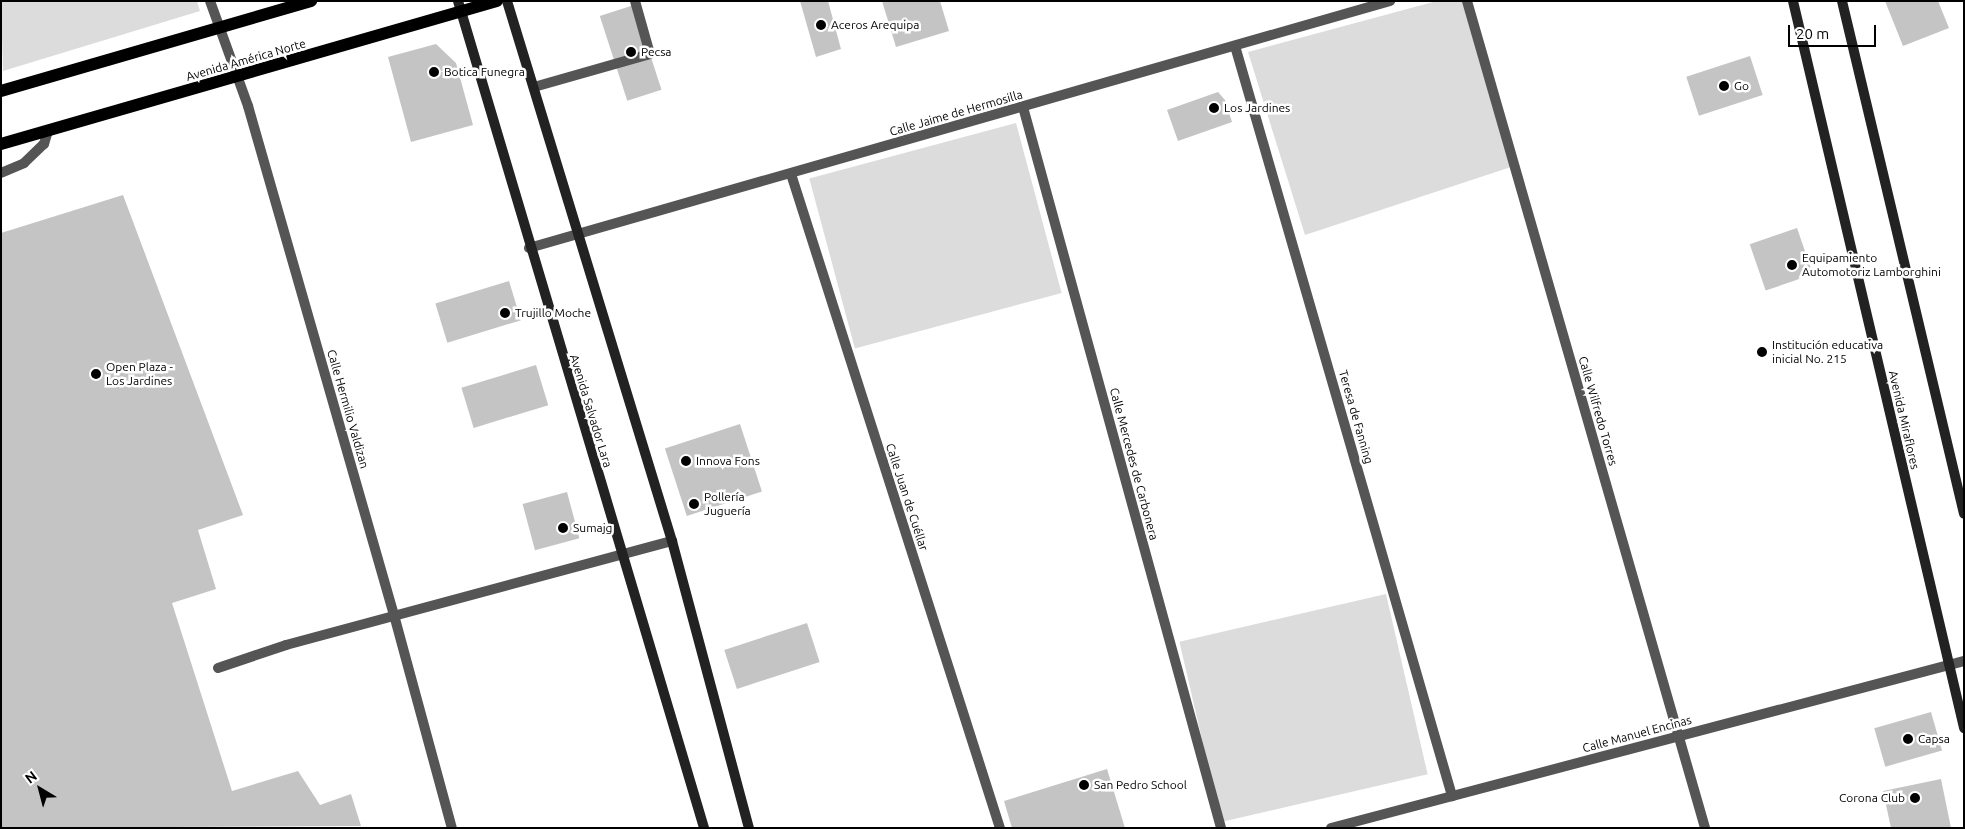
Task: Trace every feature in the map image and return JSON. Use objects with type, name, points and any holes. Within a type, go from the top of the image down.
[{"type":"main road","points":[[1,91],[311,1]]},
{"type":"main road","name":"Avenida América Norte","points":[[1,144],[236,77],[460,7],[497,1]]},
{"type":"street","name":"Calle Hermilio Valdizan","points":[[210,1],[217,27],[248,106],[394,615],[452,828]]},
{"type":"street","points":[[507,1],[580,234],[672,541],[749,828]]},
{"type":"street","points":[[534,87],[650,54],[635,1]]},
{"type":"street","name":"Calle Jaime de Hermosilla","points":[[529,248],[1390,1]]},
{"type":"street","name":"Calle Wilfredo Torres","points":[[1467,1],[1705,828]]},
{"type":"street","name":"Avenida Miraflores","points":[[1793,1],[1964,728]]},
{"type":"street","points":[[1842,1],[1964,514]]},
{"type":"street","name":"Avenida Salvador Lara","points":[[460,7],[529,248],[704,828]]},
{"type":"street","name":"Teresa de Fanning","points":[[1235,46],[1452,796]]},
{"type":"street","name":"Calle Mercedes de Carbonera","points":[[1023,107],[1221,828]]},
{"type":"street","points":[[1,173],[30,157],[44,144],[48,131]]},
{"type":"street","name":"Calle Juan de Cuéllar","points":[[791,174],[1000,828]]},
{"type":"street","points":[[218,668],[286,645],[621,553],[672,541]]},
{"type":"street","name":"Calle Manuel Encinas","points":[[1331,828],[1964,661]]},
{"type":"shaded area","points":[[1,1],[197,1],[200,11],[3,71]]},
{"type":"shaded area","points":[[1437,1],[1471,1],[1514,166],[1305,235],[1248,52]]},
{"type":"shaded area","points":[[1016,123],[1062,293],[855,348],[809,178]]},
{"type":"shaded area","points":[[1386,594],[1428,774],[1221,822],[1179,642]]},
{"type":"building","name":"Aceros Arequipa","points":[[800,1],[828,1],[841,49],[816,57]]},
{"type":"building","points":[[882,1],[940,1],[949,31],[896,47]]},
{"type":"building","points":[[1885,1],[1938,1],[1949,28],[1903,46]]},
{"type":"building","name":"Pecsa","points":[[634,5],[662,90],[627,101],[600,16]]},
{"type":"building","points":[[436,44],[456,63],[473,125],[411,142],[388,57]]},
{"type":"building","name":"Go","points":[[1750,56],[1763,95],[1699,116],[1686,77]]},
{"type":"building","points":[[1218,92],[1225,100],[1232,122],[1178,141],[1167,110]]},
{"type":"building","name":"Open Plaza - Los Jardines","points":[[123,195],[243,515],[198,530],[216,589],[172,603],[232,791],[298,771],[320,805],[351,794],[361,826],[1,828],[1,233]]},
{"type":"building","points":[[1797,228],[1813,274],[1766,291],[1750,244]]},
{"type":"building","points":[[509,281],[521,320],[447,343],[435,304]]},
{"type":"building","points":[[536,365],[548,405],[474,428],[461,388]]},
{"type":"building","points":[[740,424],[762,492],[687,516],[665,448]]},
{"type":"building","points":[[567,492],[579,538],[535,550],[523,504]]},
{"type":"building","points":[[807,623],[820,662],[737,689],[724,650]]},
{"type":"building","name":"Capsa","points":[[1931,712],[1942,750],[1885,767],[1874,728]]},
{"type":"building","name":"San Pedro School","points":[[1107,769],[1125,828],[1012,828],[1004,801]]},
{"type":"building","points":[[1941,779],[1951,828],[1891,828],[1883,791]]},
{"type":"place","name":"Aceros Arequipa","points":[[821,25]]},
{"type":"place","name":"Pecsa","points":[[631,52]]},
{"type":"place","name":"Botica Funegra","points":[[434,72]]},
{"type":"place","name":"Go","points":[[1724,86]]},
{"type":"place","name":"Los Jardines","points":[[1214,108]]},
{"type":"place","name":"Equipamiento Automotoriz Lamborghini","points":[[1792,265]]},
{"type":"place","name":"Trujillo Moche","points":[[505,313]]},
{"type":"place","name":"Institución educativa inicial No. 215","points":[[1762,352]]},
{"type":"place","name":"Open Plaza - Los Jardines","points":[[96,374]]},
{"type":"place","name":"Innova Fons","points":[[686,461]]},
{"type":"place","name":"Pollería Juguería","points":[[694,504]]},
{"type":"place","name":"Sumajg","points":[[563,528]]},
{"type":"place","name":"Capsa","points":[[1908,739]]},
{"type":"place","name":"San Pedro School","points":[[1084,785]]},
{"type":"place","name":"Corona Club","points":[[1915,798]]}]
